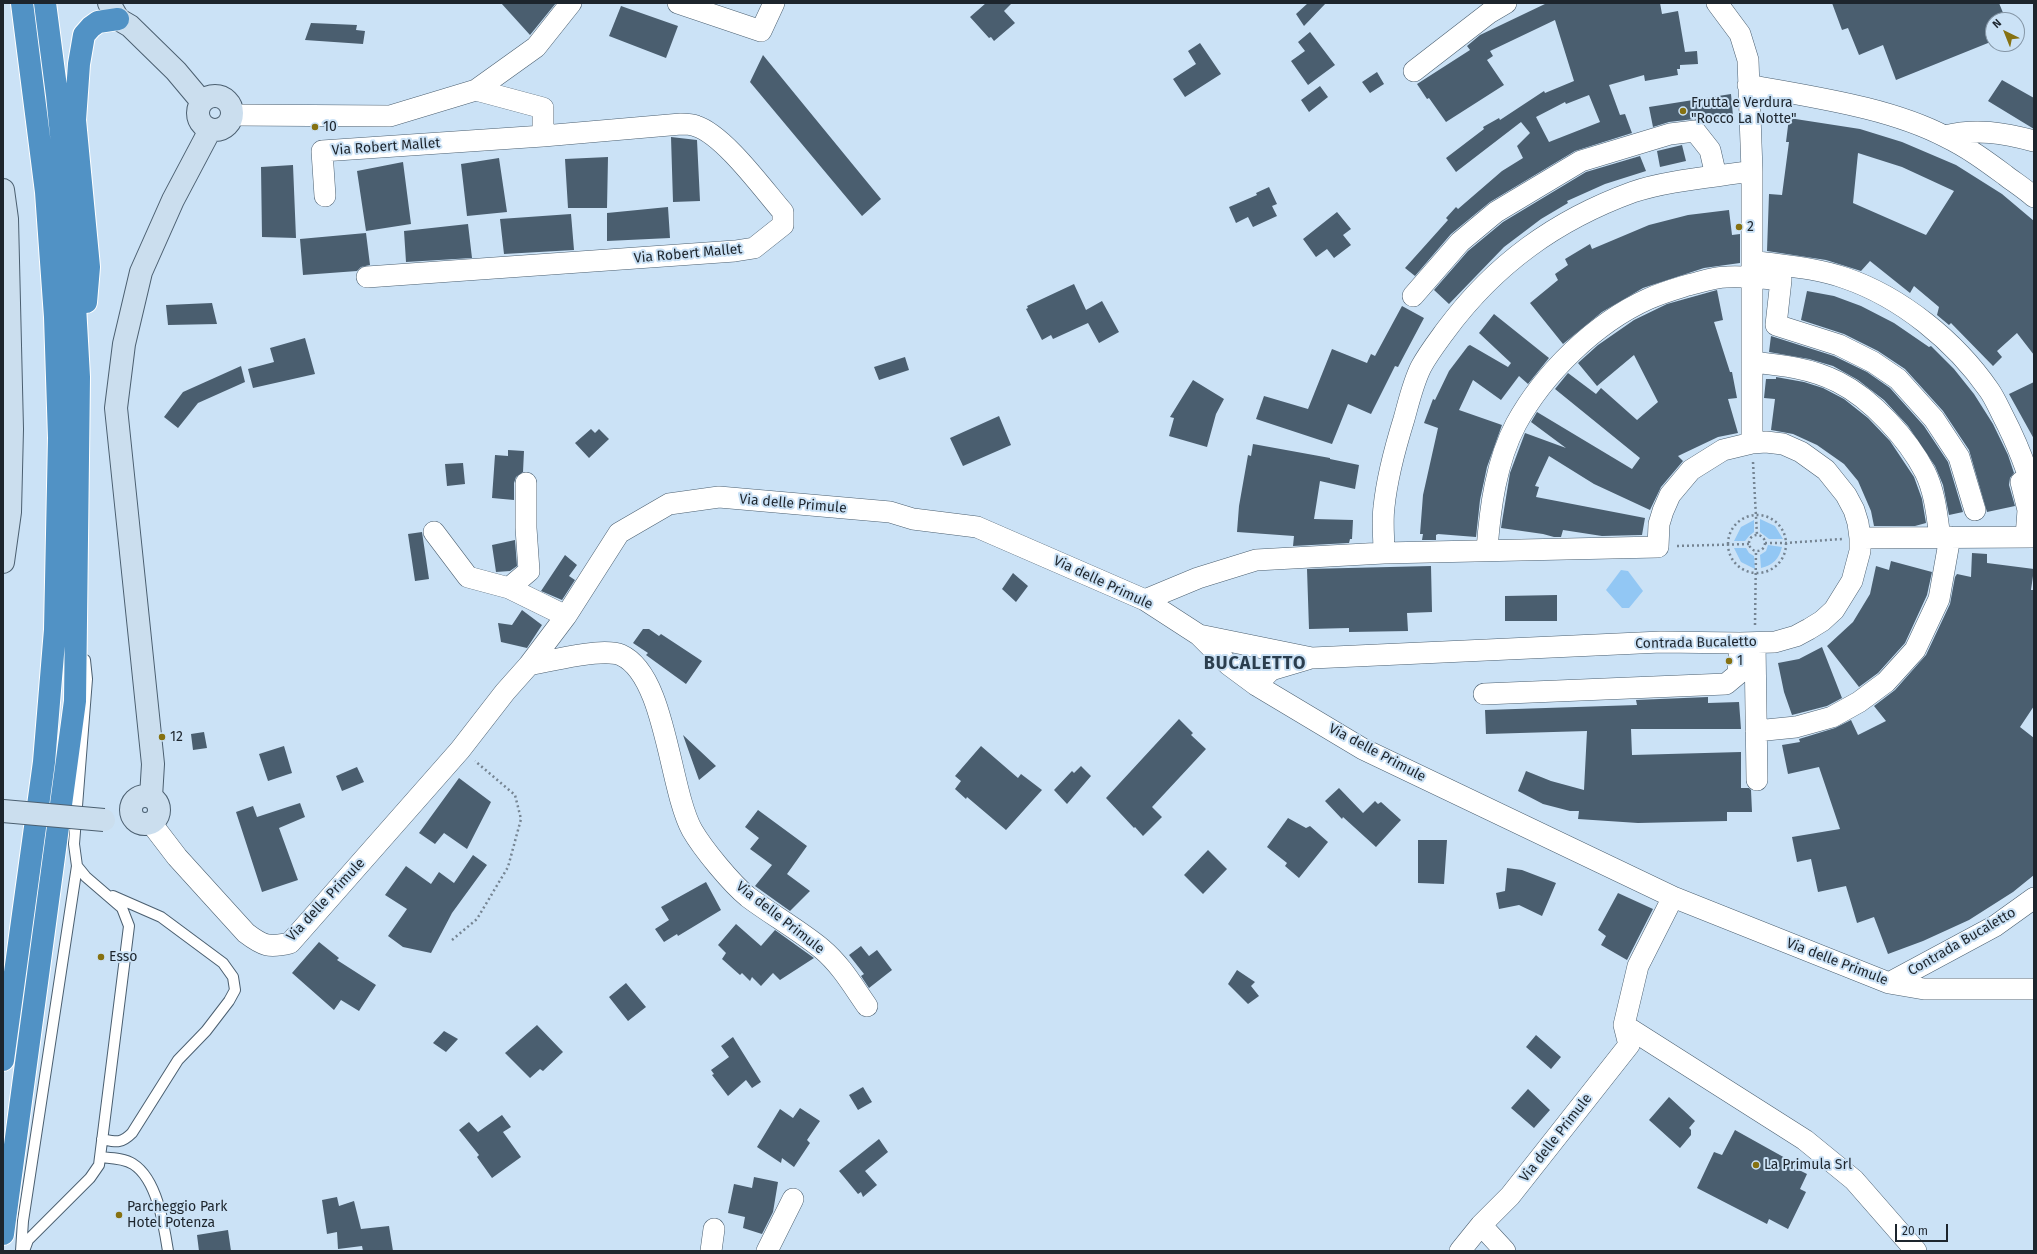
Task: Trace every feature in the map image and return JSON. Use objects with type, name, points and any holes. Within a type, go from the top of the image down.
[{"type":"highway","points":[[3,1060],[44,754],[54,630],[59,438],[55,317],[46,192],[22,3]]},
{"type":"highway","points":[[3,1234],[75,701],[79,377],[71,234],[45,3]]},
{"type":"highway","points":[[79,377],[89,267],[75,120],[79,64],[84,35],[98,22],[114,11]]},
{"type":"street","points":[[232,115],[390,116],[476,90],[536,47],[571,3]]},
{"type":"street","points":[[678,3],[761,31],[769,5]]},
{"type":"street","points":[[1414,70],[1489,13],[1506,3]]},
{"type":"street","points":[[1717,3],[1740,34],[1748,60],[1752,172],[1752,455]]},
{"type":"street","points":[[114,11],[176,71],[202,102]]},
{"type":"street","points":[[1748,85],[1820,98],[1885,114],[1945,136],[1976,154],[2034,197]]},
{"type":"street","points":[[476,90],[543,108],[543,136]]},
{"type":"street","points":[[211,97],[222,98],[230,104],[232,115],[231,121],[222,129],[210,130],[201,124],[199,119],[199,107],[202,102],[211,97]]},
{"type":"street","name":"Via Robert Mallet","points":[[325,196],[322,151],[543,136],[681,124],[695,126],[709,132],[734,156],[783,212],[783,225],[754,248],[735,251],[367,277]]},
{"type":"street","points":[[151,797],[153,764],[116,408],[124,344],[141,272],[173,200],[210,130]]},
{"type":"street","points":[[1413,296],[1460,242],[1496,212],[1581,161],[1670,134],[1695,131],[1710,150],[1716,176]]},
{"type":"street","points":[[1945,136],[1962,132],[2008,134],[2031,145]]},
{"type":"street","points":[[1384,552],[1384,508],[1389,477],[1395,448],[1413,386],[1421,366],[1466,302],[1526,247],[1583,213],[1634,192],[1716,176],[1752,172]]},
{"type":"street","points":[[3,190],[7,219],[12,429],[10,512],[3,562]]},
{"type":"street","points":[[1752,269],[1781,280],[1814,283],[1840,289],[1872,302],[1903,321],[1948,357],[1981,396],[2006,440],[2028,510],[2030,537],[1847,539]]},
{"type":"street","points":[[1487,550],[1490,511],[1495,485],[1505,450],[1516,425],[1532,400],[1555,372],[1606,324],[1648,298],[1701,281],[1725,277],[1752,269],[1816,270],[1844,278],[1877,291],[1911,311],[1955,350],[1989,390],[2014,437],[2027,468],[2034,496]]},
{"type":"street","points":[[1781,280],[1776,325],[1839,345],[1873,362],[1898,380],[1934,419],[1959,457],[1975,510]]},
{"type":"street","points":[[1752,362],[1782,365],[1810,371],[1838,382],[1870,404],[1893,425],[1926,473],[1945,538],[1939,599],[1915,650],[1886,682],[1859,702],[1832,716],[1796,727],[1756,731]]},
{"type":"street","name":"Contrada Bucaletto","points":[[1312,658],[1661,642],[1775,642],[1796,636],[1822,621],[1834,610],[1852,581],[1860,551],[1847,539],[1858,523],[1854,510],[1846,495],[1826,470],[1801,452],[1783,444],[1752,455],[1722,450],[1691,470],[1670,495],[1662,511],[1659,524],[1658,547]]},
{"type":"street","points":[[509,588],[529,571],[526,528],[526,483]]},
{"type":"street","name":"Via delle Primule","points":[[151,823],[177,857],[246,933],[259,943],[274,947],[290,943],[460,750],[566,616],[619,533],[669,504],[719,497],[890,512],[913,519],[976,527],[1145,600],[1199,635],[1229,665],[1256,685],[1363,749],[1672,897],[1872,978],[1889,983],[1924,989],[2034,988]]},
{"type":"street","points":[[434,532],[468,577],[509,588],[566,616]]},
{"type":"street","points":[[1145,600],[1198,578],[1256,560],[1384,552],[1658,547]]},
{"type":"street","points":[[1199,635],[1312,658]]},
{"type":"street","points":[[1748,643],[1756,731],[1757,780]]},
{"type":"street","points":[[1484,694],[1726,684],[1738,674],[1748,643]]},
{"type":"street","name":"Via delle Primule","points":[[528,665],[603,652],[621,655],[639,670],[650,690],[666,739],[679,798],[692,830],[714,861],[747,896],[822,949],[843,971],[866,1006]]},
{"type":"street","points":[[1256,685],[1270,670],[1312,658]]},
{"type":"street","points":[[145,795],[151,797],[159,806],[159,813],[151,823],[139,823],[131,813],[131,807],[139,797],[145,795]]},
{"type":"street","points":[[3,811],[104,820],[119,819],[131,813]]},
{"type":"street","name":"Via delle Primule","points":[[1460,1251],[1481,1225],[1510,1196],[1629,1045],[1624,1025],[1638,966],[1672,897]]},
{"type":"street","name":"Contrada Bucaletto","points":[[1889,983],[1995,926],[2034,898]]},
{"type":"street","points":[[1624,1025],[1805,1140],[1854,1180],[1916,1251]]},
{"type":"street","points":[[767,1251],[793,1199]]},
{"type":"street","points":[[1481,1225],[1505,1251]]},
{"type":"street","points":[[711,1251],[714,1229]]},
{"type":"lane","points":[[22,1251],[23,1221],[77,866],[74,844],[87,679],[77,594]]},
{"type":"lane","points":[[22,1251],[28,1240],[90,1178],[99,1165],[129,926],[122,908],[101,891],[77,866]]},
{"type":"lane","points":[[101,891],[161,917],[223,963],[233,977],[234,990],[229,1001],[206,1030],[178,1060],[132,1133],[125,1140],[116,1142],[102,1139]]},
{"type":"lane","points":[[100,1157],[133,1164],[144,1176],[157,1197],[168,1251]]},
{"type":"path","points":[[1752,455],[1756,535]]},
{"type":"path","points":[[1756,514],[1762,514],[1775,520],[1783,530],[1786,543],[1783,556],[1775,567],[1756,573],[1748,572],[1736,564],[1731,558],[1728,544],[1728,537],[1735,524],[1741,519],[1756,514]]},
{"type":"path","points":[[1749,544],[1750,547],[1756,551],[1763,549],[1765,543],[1762,537],[1756,535]]},
{"type":"path","points":[[1749,544],[1751,538],[1756,535]]},
{"type":"path","points":[[1765,543],[1847,539]]},
{"type":"path","points":[[1658,547],[1749,544]]},
{"type":"path","points":[[1748,643],[1756,573],[1756,551]]},
{"type":"path","points":[[452,940],[477,919],[508,867],[521,819],[515,795],[460,750]]},
{"type":"shaded area","points":[[1760,519],[1775,526],[1783,539],[1769,539],[1760,532]]},
{"type":"shaded area","points":[[1754,520],[1754,532],[1745,541],[1734,541],[1741,527]]},
{"type":"shaded area","points":[[1768,545],[1782,547],[1775,561],[1761,568],[1760,555],[1766,551]]},
{"type":"shaded area","points":[[1734,548],[1746,548],[1749,553],[1754,556],[1755,569],[1741,562]]},
{"type":"shaded area","points":[[1621,570],[1628,571],[1643,591],[1629,608],[1622,608],[1606,590]]},
{"type":"building","points":[[501,3],[556,3],[530,35]]},
{"type":"building","points":[[986,3],[1012,3],[1004,11],[1015,23],[994,41],[991,37],[989,38],[970,17]]},
{"type":"building","points":[[1308,3],[1326,3],[1304,26],[1296,14]]},
{"type":"building","points":[[1547,3],[1660,3],[1662,14],[1678,11],[1685,52],[1697,51],[1698,64],[1680,65],[1680,69],[1677,69],[1678,75],[1645,81],[1644,75],[1609,85],[1620,115],[1625,114],[1632,133],[1575,151],[1490,202],[1451,234],[1415,276],[1405,268],[1448,220],[1446,218],[1456,207],[1458,209],[1502,171],[1523,158],[1517,146],[1530,133],[1521,122],[1456,172],[1446,158],[1484,129],[1483,127],[1499,118],[1500,120],[1544,91],[1545,93],[1574,81],[1555,20],[1490,51],[1493,56],[1487,60],[1504,85],[1446,122],[1417,84],[1470,50],[1467,46],[1480,35]],"holes":[[[1589,95],[1600,122],[1549,142],[1536,117],[1565,102],[1566,104]]]},
{"type":"building","points":[[1832,3],[1999,3],[2003,12],[1985,12],[1985,44],[1896,80],[1883,45],[1859,55],[1848,28],[1842,30]]},
{"type":"building","points":[[621,6],[678,26],[666,58],[609,36]]},
{"type":"building","points":[[311,23],[357,25],[356,30],[365,31],[363,44],[305,40]]},
{"type":"building","points":[[1310,32],[1335,65],[1308,85],[1291,61],[1305,51],[1298,42]]},
{"type":"building","points":[[1200,43],[1221,74],[1185,97],[1173,79],[1196,64],[1188,51]]},
{"type":"building","points":[[763,55],[881,199],[862,216],[750,82]]},
{"type":"building","points":[[1377,72],[1384,84],[1370,93],[1362,82]]},
{"type":"building","points":[[2002,80],[2034,98],[2034,129],[1988,101]]},
{"type":"building","points":[[1320,86],[1328,97],[1309,112],[1301,100]]},
{"type":"building","points":[[1731,94],[1733,116],[1702,122],[1694,119],[1669,122],[1653,127],[1649,107]]},
{"type":"building","points":[[1789,118],[1860,129],[1902,142],[1956,165],[2002,194],[2034,221],[2034,355],[2017,333],[1997,351],[2002,357],[1993,366],[1951,323],[1949,325],[1937,315],[1939,307],[1914,286],[1910,293],[1870,261],[1861,271],[1826,260],[1767,251],[1769,194],[1782,195],[1789,142],[1786,142]],"holes":[[[1858,153],[1902,167],[1954,191],[1926,235],[1853,203]]]},
{"type":"building","points":[[671,137],[697,140],[700,201],[673,202]]},
{"type":"building","points":[[1682,145],[1686,161],[1660,167],[1657,151]]},
{"type":"building","points":[[1640,156],[1646,171],[1605,184],[1567,201],[1568,203],[1541,219],[1504,247],[1449,304],[1434,290],[1468,251],[1503,222],[1586,172]]},
{"type":"building","points":[[608,157],[607,208],[568,208],[565,159]]},
{"type":"building","points":[[499,158],[507,212],[467,216],[461,164]]},
{"type":"building","points":[[403,162],[411,224],[366,231],[357,171]]},
{"type":"building","points":[[293,165],[296,238],[262,237],[261,167]]},
{"type":"building","points":[[1269,187],[1277,204],[1272,206],[1277,216],[1253,227],[1248,217],[1236,223],[1229,207],[1257,195],[1256,193]]},
{"type":"building","points":[[668,207],[670,238],[607,241],[607,213]]},
{"type":"building","points":[[1729,210],[1732,235],[1740,234],[1740,263],[1704,268],[1643,288],[1602,312],[1563,344],[1530,303],[1558,280],[1555,274],[1568,265],[1565,259],[1590,244],[1592,249],[1649,225],[1688,215]]},
{"type":"building","points":[[1337,212],[1351,229],[1343,235],[1351,245],[1334,258],[1327,249],[1316,257],[1303,239]]},
{"type":"building","points":[[571,214],[574,250],[504,254],[500,219]]},
{"type":"building","points":[[468,224],[472,258],[406,262],[404,231]]},
{"type":"building","points":[[366,233],[370,265],[361,267],[357,271],[303,275],[300,239]]},
{"type":"building","points":[[1074,284],[1086,310],[1102,301],[1119,332],[1099,343],[1088,323],[1053,339],[1051,335],[1042,340],[1026,309],[1028,308],[1027,306]]},
{"type":"building","points":[[1717,290],[1723,320],[1714,322],[1730,372],[1732,372],[1737,398],[1728,399],[1738,433],[1718,437],[1678,456],[1683,461],[1661,487],[1650,510],[1594,484],[1549,456],[1535,486],[1539,487],[1536,497],[1645,518],[1642,535],[1602,536],[1563,530],[1561,537],[1554,537],[1501,528],[1510,473],[1525,433],[1566,448],[1531,422],[1537,412],[1632,469],[1640,458],[1555,389],[1568,373],[1596,394],[1601,388],[1637,420],[1658,402],[1634,355],[1597,386],[1578,363],[1598,345],[1634,320],[1667,304]]},
{"type":"building","points":[[1807,291],[1834,296],[1861,306],[1894,323],[1929,347],[1931,346],[1954,369],[1974,394],[1993,424],[2008,455],[2014,473],[2010,478],[2009,485],[2015,506],[1987,512],[1969,450],[1943,411],[1905,369],[1878,351],[1844,334],[1801,320]]},
{"type":"building","points":[[212,303],[217,324],[168,325],[166,305]]},
{"type":"building","points":[[1402,306],[1424,318],[1398,367],[1395,366],[1371,414],[1348,404],[1332,444],[1256,419],[1264,396],[1308,409],[1332,349],[1367,363],[1371,354],[1375,356]]},
{"type":"building","points":[[1494,314],[1549,358],[1528,384],[1519,376],[1501,400],[1473,380],[1459,410],[1502,425],[1487,467],[1480,500],[1476,537],[1438,534],[1436,535],[1436,540],[1422,540],[1423,534],[1420,534],[1423,495],[1438,428],[1424,423],[1433,399],[1435,400],[1449,371],[1468,346],[1470,345],[1508,367],[1511,363],[1479,333]]},
{"type":"building","points":[[1771,336],[1834,356],[1867,372],[1890,388],[1924,426],[1948,462],[1963,512],[1949,515],[1943,485],[1935,466],[1908,426],[1884,400],[1858,380],[1833,366],[1809,359],[1769,352]]},
{"type":"building","points":[[305,338],[315,374],[253,388],[248,369],[274,362],[270,348]]},
{"type":"building","points":[[905,357],[909,370],[879,380],[874,367]]},
{"type":"building","points":[[241,366],[245,382],[198,403],[178,428],[164,417],[183,392]]},
{"type":"building","points":[[1776,377],[1804,382],[1823,388],[1844,399],[1868,418],[1890,441],[1914,477],[1922,499],[1926,523],[1915,526],[1874,526],[1871,511],[1858,481],[1844,464],[1817,445],[1793,434],[1771,430],[1775,399],[1764,398],[1766,379],[1776,379]]},
{"type":"building","points":[[1193,380],[1224,399],[1216,414],[1207,447],[1169,436],[1174,418],[1170,417]]},
{"type":"building","points":[[2034,382],[2034,439],[2009,394]]},
{"type":"building","points":[[999,416],[1011,445],[963,466],[950,438]]},
{"type":"building","points":[[591,429],[595,433],[599,429],[609,439],[589,458],[575,443]]},
{"type":"building","points":[[1253,444],[1330,458],[1359,465],[1355,489],[1320,481],[1314,519],[1353,520],[1352,539],[1350,539],[1349,543],[1293,546],[1294,536],[1237,532],[1239,506],[1248,455],[1251,456]]},
{"type":"building","points":[[508,450],[524,451],[523,472],[516,477],[514,483],[514,500],[492,498],[495,455],[508,456]]},
{"type":"building","points":[[463,463],[465,484],[447,486],[445,464]]},
{"type":"building","points":[[422,532],[429,579],[415,581],[408,534]]},
{"type":"building","points":[[515,540],[517,566],[510,571],[496,572],[492,545]]},
{"type":"building","points":[[1972,553],[1987,554],[1987,563],[2034,569],[2031,590],[2034,590],[2034,706],[2020,727],[2034,738],[2034,875],[2013,892],[1969,920],[1923,941],[1888,954],[1874,917],[1857,923],[1846,886],[1818,892],[1811,859],[1797,862],[1792,837],[1840,829],[1819,767],[1788,774],[1782,745],[1800,742],[1799,739],[1835,728],[1851,720],[1858,735],[1886,721],[1874,706],[1895,690],[1926,655],[1950,604],[1955,577],[1957,574],[1971,577]]},
{"type":"building","points":[[565,555],[577,565],[569,576],[575,580],[562,600],[541,591]]},
{"type":"building","points":[[1891,561],[1932,572],[1927,595],[1905,643],[1878,673],[1859,687],[1827,646],[1853,622],[1870,594],[1876,566],[1889,570]]},
{"type":"building","points":[[1431,566],[1432,612],[1407,613],[1408,631],[1349,632],[1349,628],[1309,629],[1307,569]]},
{"type":"building","points":[[1013,573],[1028,586],[1016,602],[1002,589]]},
{"type":"building","points":[[1557,595],[1557,621],[1505,621],[1505,596]]},
{"type":"building","points":[[522,610],[542,625],[527,648],[501,642],[498,623],[512,625]]},
{"type":"building","points":[[643,629],[649,629],[659,636],[661,634],[702,661],[686,684],[646,655],[648,653],[633,643]]},
{"type":"building","points":[[1822,647],[1842,698],[1827,706],[1792,715],[1784,692],[1778,663],[1799,659]]},
{"type":"building","points":[[1708,697],[1708,703],[1739,702],[1741,729],[1631,729],[1632,755],[1741,752],[1741,788],[1749,788],[1751,790],[1752,812],[1727,812],[1727,821],[1638,823],[1578,819],[1579,811],[1570,811],[1543,804],[1518,791],[1526,771],[1551,781],[1584,790],[1587,731],[1486,734],[1485,710],[1637,705],[1636,700]]},
{"type":"building","points":[[1179,719],[1193,733],[1191,735],[1206,749],[1152,807],[1162,817],[1143,836],[1106,798]]},
{"type":"building","points":[[204,732],[207,748],[193,750],[191,734]]},
{"type":"building","points":[[683,735],[716,766],[699,780]]},
{"type":"building","points":[[284,746],[292,773],[268,781],[259,754]]},
{"type":"building","points":[[981,746],[1018,778],[1021,774],[1042,790],[1006,830],[967,797],[966,799],[955,789],[961,781],[955,776]]},
{"type":"building","points":[[1081,766],[1091,776],[1067,804],[1054,790],[1072,771],[1074,773]]},
{"type":"building","points":[[357,767],[364,782],[342,791],[336,776]]},
{"type":"building","points":[[459,778],[491,802],[467,849],[444,833],[435,844],[419,833]]},
{"type":"building","points":[[1339,788],[1363,813],[1375,801],[1378,804],[1381,802],[1401,820],[1376,847],[1343,817],[1342,819],[1325,801]]},
{"type":"building","points":[[300,803],[305,817],[279,828],[298,880],[262,892],[236,812],[253,806],[257,817]]},
{"type":"building","points":[[758,810],[807,846],[787,874],[810,891],[790,911],[755,886],[772,865],[750,849],[759,838],[745,827]]},
{"type":"building","points":[[1288,818],[1306,828],[1310,826],[1328,842],[1299,878],[1285,866],[1287,863],[1267,847]]},
{"type":"building","points":[[1418,840],[1447,840],[1444,884],[1418,883]]},
{"type":"building","points":[[1208,850],[1227,869],[1203,894],[1184,875]]},
{"type":"building","points":[[473,855],[487,865],[452,913],[431,953],[403,947],[388,936],[407,909],[385,895],[406,866],[431,884],[439,872],[454,883]]},
{"type":"building","points":[[1507,868],[1522,870],[1556,883],[1542,916],[1519,905],[1499,909],[1496,893],[1505,891]]},
{"type":"building","points":[[706,882],[721,910],[678,936],[677,934],[664,942],[655,929],[669,920],[661,907]]},
{"type":"building","points":[[1618,893],[1653,909],[1627,960],[1601,945],[1606,936],[1598,930]]},
{"type":"building","points":[[736,924],[761,946],[775,930],[814,958],[780,980],[773,973],[761,986],[752,977],[750,981],[742,973],[740,975],[722,959],[726,953],[718,945]]},
{"type":"building","points":[[319,942],[339,958],[337,960],[376,985],[359,1011],[341,1000],[334,1010],[292,973]]},
{"type":"building","points":[[861,946],[869,956],[877,950],[892,970],[869,988],[861,976],[864,974],[849,955]]},
{"type":"building","points":[[1237,970],[1255,982],[1251,986],[1259,996],[1248,1004],[1228,984]]},
{"type":"building","points":[[626,983],[646,1007],[628,1021],[609,997]]},
{"type":"building","points":[[537,1025],[563,1052],[543,1071],[540,1069],[530,1078],[505,1053]]},
{"type":"building","points":[[444,1031],[458,1039],[446,1052],[433,1043]]},
{"type":"building","points":[[1536,1035],[1561,1057],[1551,1069],[1526,1047]]},
{"type":"building","points":[[733,1037],[761,1082],[752,1088],[746,1080],[728,1096],[712,1075],[714,1074],[711,1070],[729,1057],[721,1046]]},
{"type":"building","points":[[863,1087],[872,1102],[858,1110],[849,1095]]},
{"type":"building","points":[[1528,1089],[1550,1110],[1534,1128],[1511,1108]]},
{"type":"building","points":[[1669,1097],[1695,1121],[1689,1128],[1691,1130],[1691,1135],[1680,1148],[1649,1120]]},
{"type":"building","points":[[800,1108],[820,1121],[807,1140],[810,1143],[794,1167],[782,1158],[781,1163],[757,1147],[780,1109],[793,1118]]},
{"type":"building","points":[[502,1115],[511,1127],[503,1132],[521,1157],[492,1178],[477,1157],[479,1155],[459,1130],[469,1122],[478,1132]]},
{"type":"building","points":[[1735,1130],[1787,1159],[1785,1163],[1807,1174],[1800,1189],[1806,1192],[1788,1229],[1769,1219],[1767,1224],[1697,1188],[1714,1152],[1722,1155]]},
{"type":"building","points":[[879,1139],[888,1152],[865,1171],[877,1185],[863,1197],[861,1192],[858,1194],[839,1171]]},
{"type":"building","points":[[754,1177],[778,1182],[773,1212],[762,1234],[743,1228],[745,1217],[728,1213],[734,1184],[752,1188]]},
{"type":"building","points":[[337,1197],[339,1206],[354,1201],[361,1229],[389,1226],[393,1251],[363,1251],[362,1246],[338,1249],[337,1232],[327,1234],[322,1200]]},
{"type":"building","points":[[228,1230],[231,1251],[199,1251],[197,1235]]},
{"type":"place","name":"Frutta e Verdura \"Rocco La Notte\"","points":[[1683,111]]},
{"type":"place","name":"10","points":[[315,127]]},
{"type":"place","name":"2","points":[[1739,227]]},
{"type":"place","name":"1","points":[[1729,661]]},
{"type":"place","name":"12","points":[[162,737]]},
{"type":"place","name":"Esso","points":[[101,957]]},
{"type":"place","name":"La Primula Srl","points":[[1756,1165]]},
{"type":"place","name":"Parcheggio Park Hotel Potenza","points":[[119,1215]]},
{"type":"district","name":"BUCALETTO","points":[[1255,664]]}]
